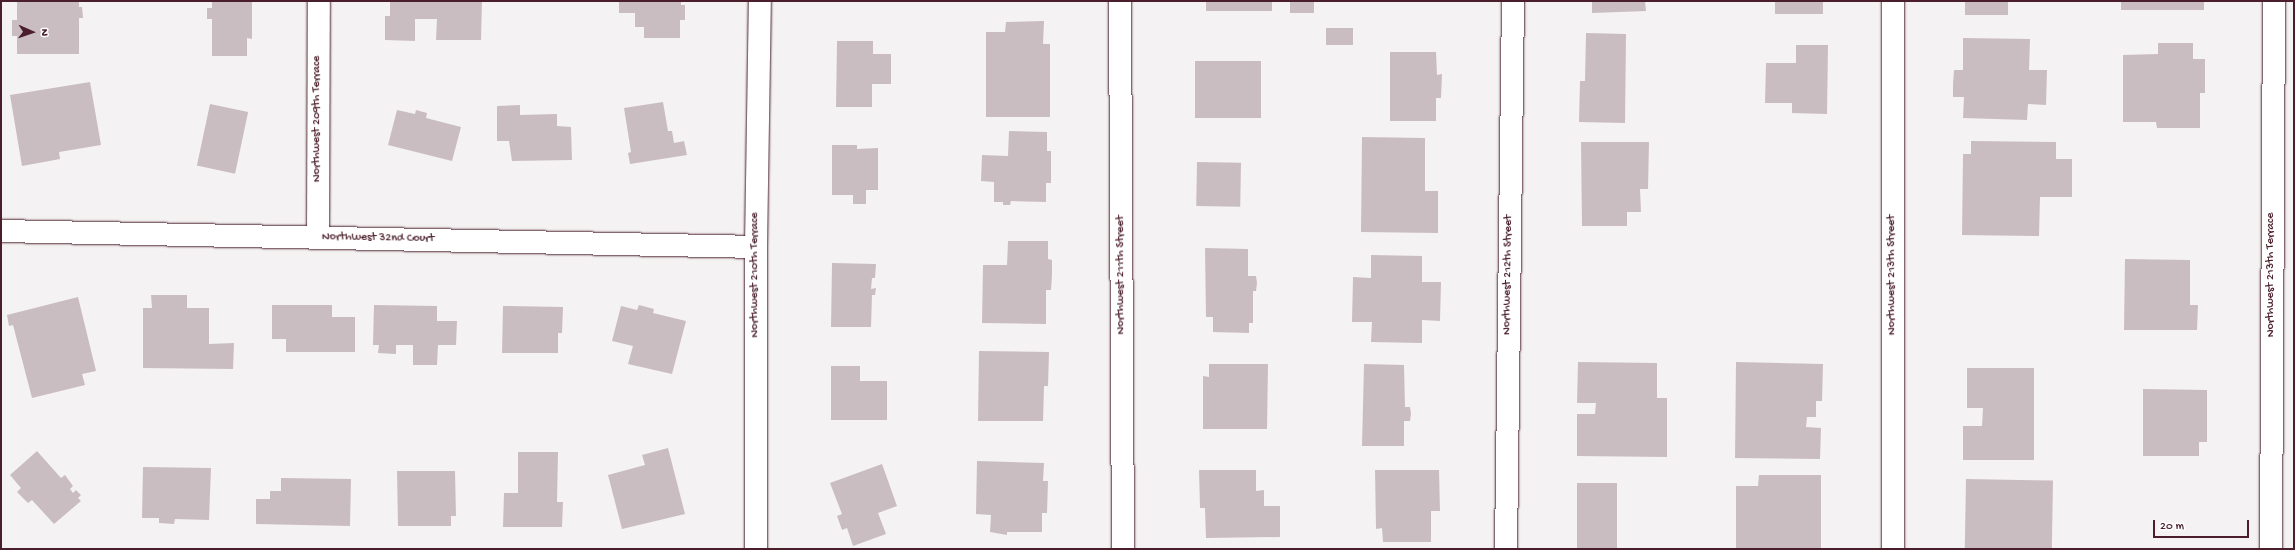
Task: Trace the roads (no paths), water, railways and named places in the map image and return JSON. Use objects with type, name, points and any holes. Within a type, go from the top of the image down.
[{"type":"street","name":"Northwest 209th Terrace","points":[[318,238],[319,1]]},
{"type":"street","name":"Northwest 210th Terrace","points":[[756,549],[756,247],[760,1]]},
{"type":"street","name":"Northwest 211th Street","points":[[1120,1],[1123,549]]},
{"type":"street","name":"Northwest 212th Street","points":[[1506,549],[1513,1]]},
{"type":"street","name":"Northwest 213th Street","points":[[1893,549],[1894,1]]},
{"type":"street","name":"Northwest 213th Terrace","points":[[2271,549],[2274,1]]},
{"type":"street","name":"Northwest 32nd Court","points":[[1,231],[756,247]]}]
